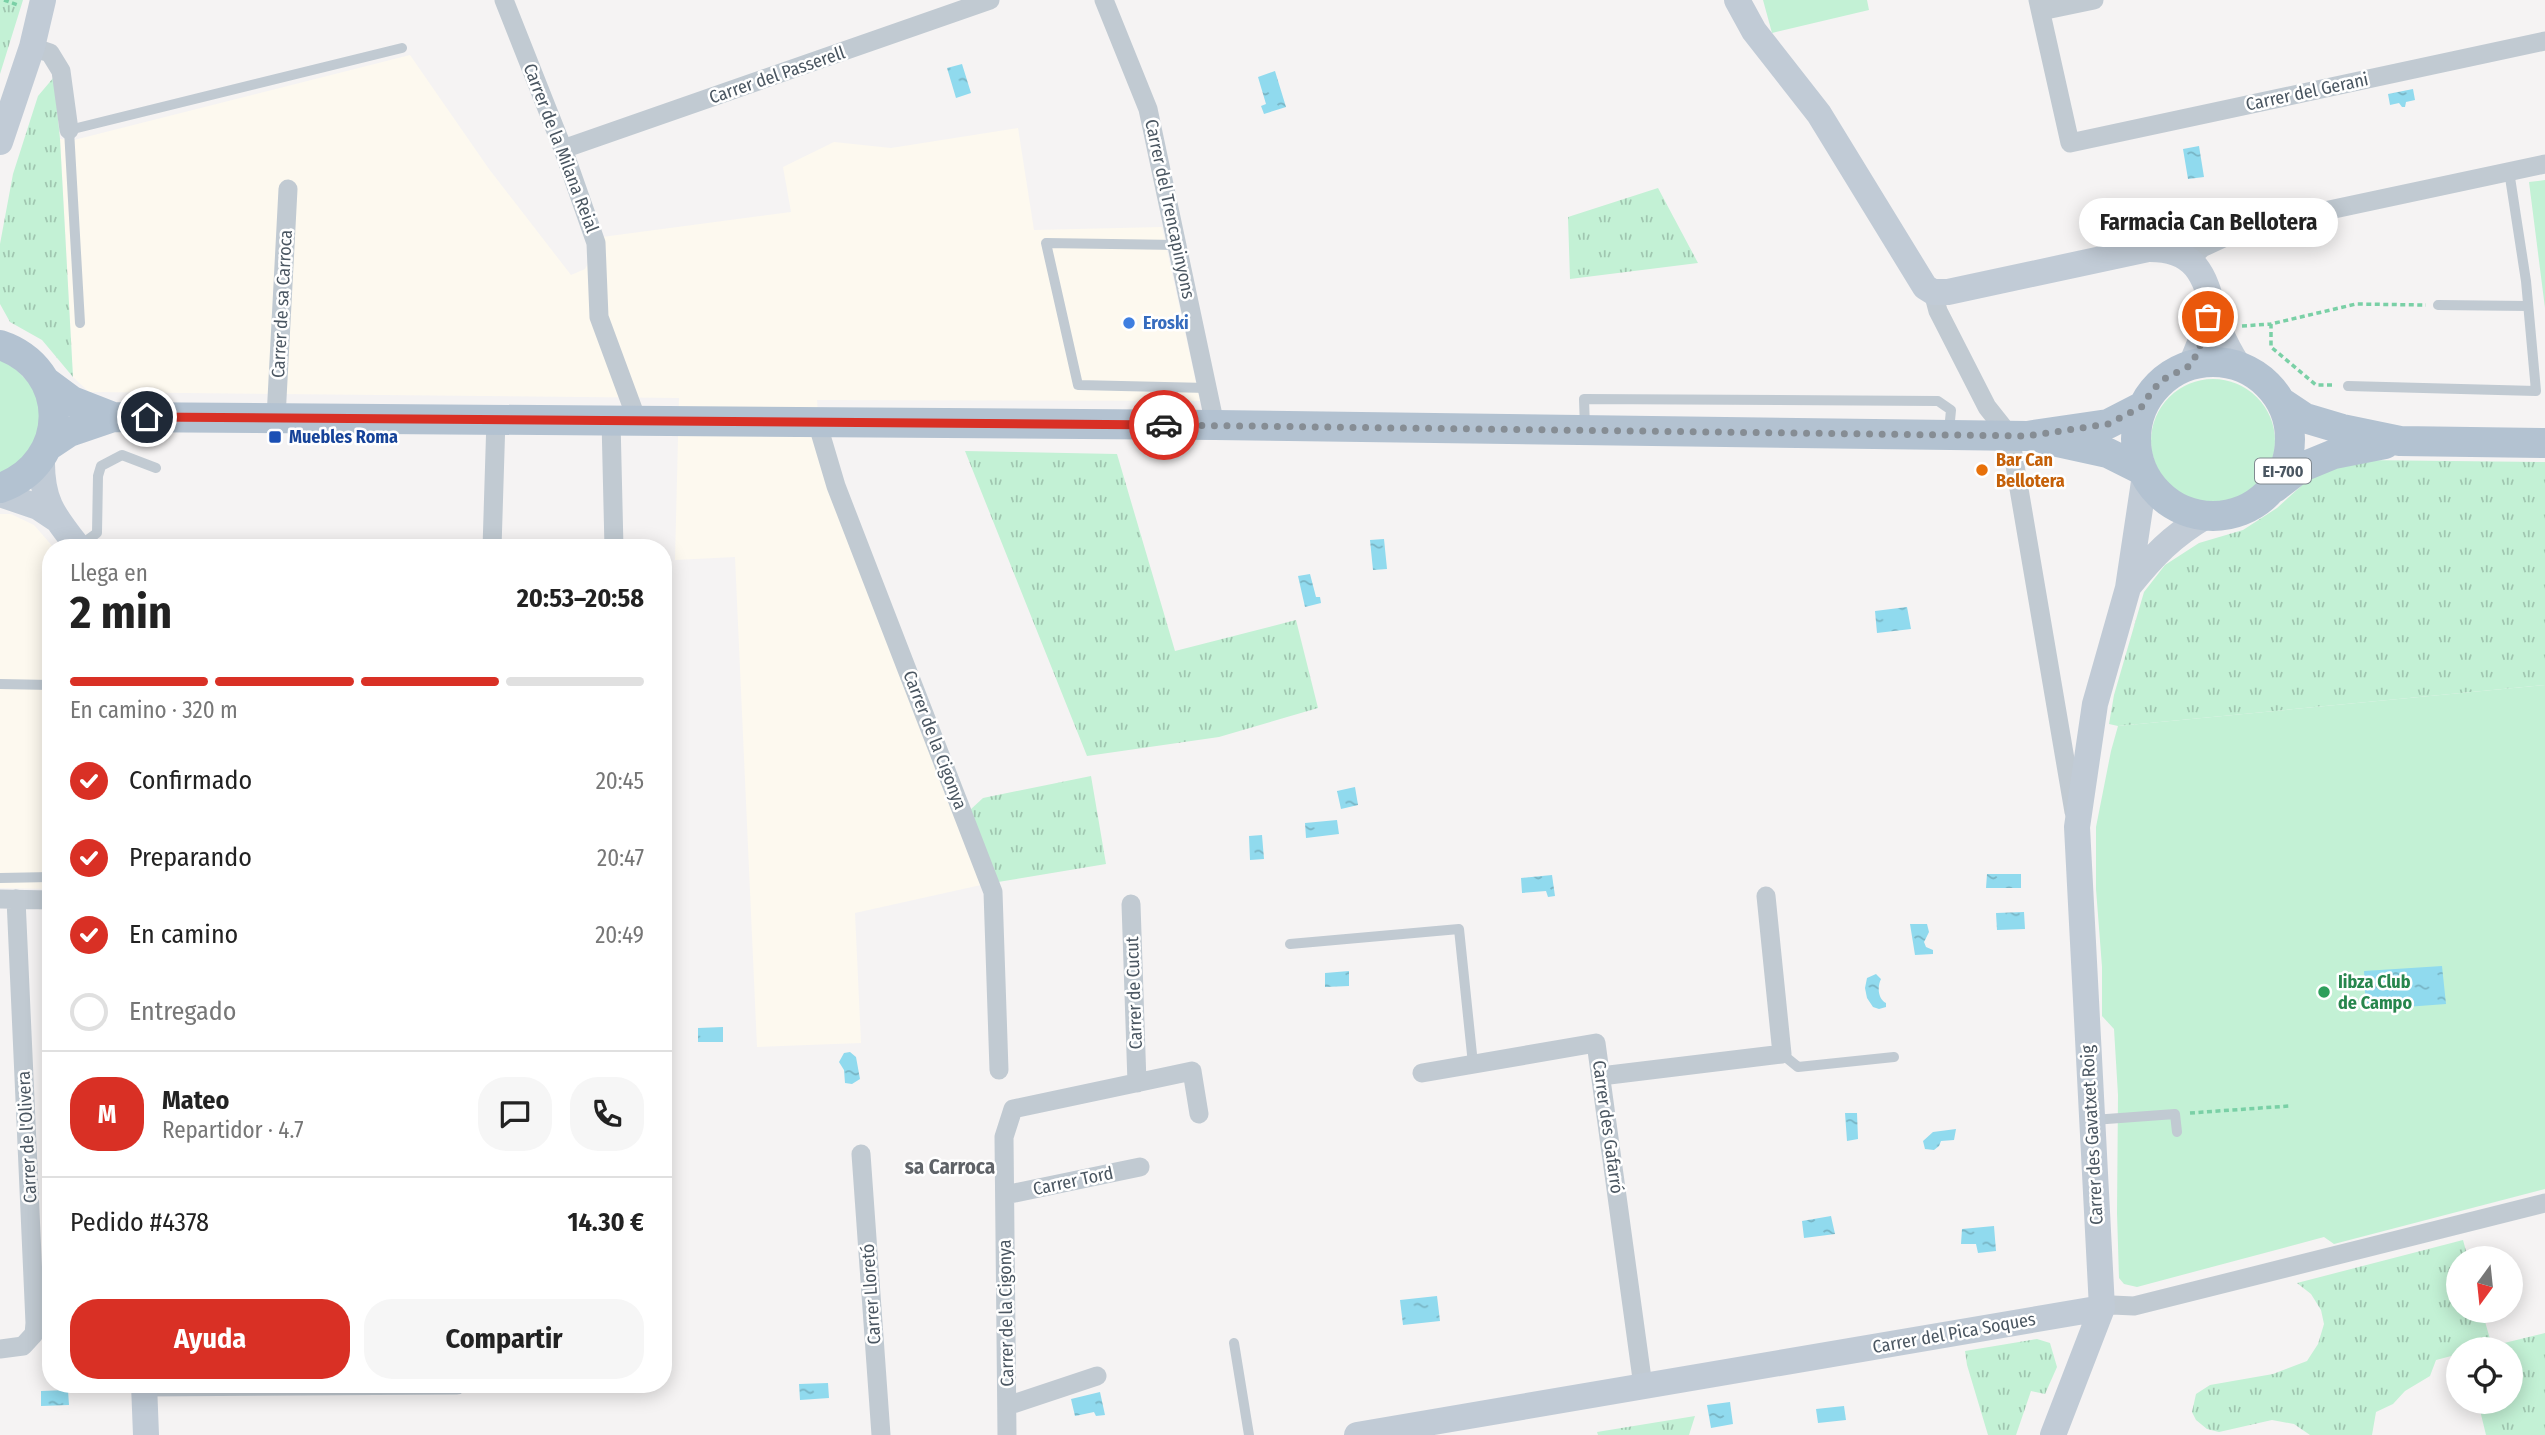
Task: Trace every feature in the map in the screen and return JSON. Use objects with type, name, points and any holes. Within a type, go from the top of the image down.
[{"type":"main road","name":"EI-700","points":[[4,343],[31,363],[45,381],[72,401],[113,417]]},
{"type":"main road","name":"EI-700","points":[[2274,488],[2282,475],[2291,446],[2291,431],[2281,402],[2270,386],[2256,374],[2238,365],[2207,361],[2191,365],[2162,380],[2151,392],[2143,406],[2136,438],[2137,454],[2143,473],[2156,491],[2170,503],[2187,512],[2206,516],[2243,510],[2260,501],[2300,468],[2334,454],[2400,441]]},
{"type":"main road","name":"EI-700","points":[[45,381],[54,413],[53,430],[45,452]]},
{"type":"main road","name":"EI-700","points":[[2281,402],[2305,418],[2400,441],[2545,443]]},
{"type":"main road","name":"EI-700","points":[[0,488],[24,477],[45,452],[69,432],[113,417],[1215,425],[2019,436],[2108,424],[2143,406]]},
{"type":"main road","name":"EI-700","points":[[2019,436],[2108,453],[2143,473]]},
{"type":"street","points":[[0,142],[32,47],[43,0]]},
{"type":"street","name":"Carrer de la Milana Reial","points":[[505,0],[596,243],[599,317],[624,420],[615,539]]},
{"type":"street","name":"Carrer del Passerell","points":[[563,149],[990,0]]},
{"type":"street","name":"Carrer del Trencapinyons","points":[[1104,0],[1149,109],[1215,425]]},
{"type":"street","points":[[1737,0],[1754,31],[1819,114],[1917,276],[1933,292],[1938,310],[1987,407],[2019,436]]},
{"type":"street","points":[[2040,6],[2094,0]]},
{"type":"street","name":"Carrer del Gerani","points":[[2040,6],[2070,143],[2545,40]]},
{"type":"street","points":[[32,47],[50,53],[61,71],[69,130]]},
{"type":"street","points":[[2189,260],[2202,248],[2245,228],[2545,164]]},
{"type":"street","name":"Carrer de sa Carroca","points":[[276,418],[288,189]]},
{"type":"street","points":[[1933,292],[1970,288],[2148,249],[2164,249],[2179,253],[2189,260],[2208,287],[2221,333],[2238,365]]},
{"type":"street","points":[[2191,365],[2212,301]]},
{"type":"street","points":[[492,539],[496,419]]},
{"type":"street","name":"Carrer de la Cigonya","points":[[817,422],[836,486],[993,892],[999,1070]]},
{"type":"street","name":"Carrer des Gavatxet Roig","points":[[2019,436],[2077,827],[2102,1308],[2053,1435]]},
{"type":"street","points":[[45,452],[41,482],[46,499],[56,519],[72,539]]},
{"type":"street","name":"Carrer des Gavatxet Roig","points":[[2077,827],[2095,704],[2128,588],[2143,473]]},
{"type":"street","points":[[0,494],[38,507],[56,519]]},
{"type":"street","name":"Carrer des Gavatxet Roig","points":[[2128,588],[2155,554],[2183,529],[2206,516]]},
{"type":"street","points":[[1601,1076],[1782,1054],[1766,896]]},
{"type":"street","points":[[8,899],[42,900]]},
{"type":"street","name":"Carrer de l'Olivera","points":[[0,1349],[23,1346],[34,1334],[36,1323],[8,899]]},
{"type":"street","name":"Carrer de Cucut","points":[[1131,904],[1137,1083]]},
{"type":"street","name":"Carrer des Gafarró","points":[[1422,1073],[1596,1043],[1643,1386]]},
{"type":"street","points":[[1137,1083],[1192,1071],[1199,1114]]},
{"type":"street","name":"Carrer de la Cigonya","points":[[1007,1435],[1004,1137],[1013,1109],[1137,1083]]},
{"type":"street","name":"Carrer Lloretó","points":[[861,1154],[881,1435]]},
{"type":"street","name":"Carrer Tord","points":[[1005,1195],[1140,1167]]},
{"type":"street","name":"Carrer del Pica Soques","points":[[1357,1435],[2112,1305],[2134,1306],[2545,1203]]},
{"type":"street","points":[[1007,1406],[1097,1376]]},
{"type":"street","points":[[144,1393],[146,1435]]},
{"type":"lane","points":[[80,323],[69,130],[402,48]]},
{"type":"lane","points":[[2348,386],[2536,391],[2528,306],[2509,171]]},
{"type":"lane","points":[[1177,245],[1046,243],[1078,385],[1208,388]]},
{"type":"lane","points":[[2438,305],[2528,306]]},
{"type":"lane","points":[[89,539],[97,533],[98,476],[101,466],[122,455],[156,468]]},
{"type":"lane","points":[[0,684],[42,685]]},
{"type":"lane","points":[[0,878],[42,877]]},
{"type":"lane","points":[[1290,944],[1460,929],[1473,1064]]},
{"type":"lane","points":[[1782,1054],[1798,1067],[1894,1057]]},
{"type":"lane","points":[[2091,1120],[2175,1114],[2177,1132]]},
{"type":"lane","points":[[1234,1343],[1249,1435]]},
{"type":"path","points":[[2348,386],[2316,385],[2271,347],[2271,324],[2356,304],[2438,305]]},
{"type":"path","points":[[2175,1114],[2289,1106]]},
{"type":"shaded area","points":[[410,55],[489,169],[571,275],[585,269],[602,237],[791,212],[783,167],[834,142],[891,148],[1018,128],[1034,230],[1162,227],[1200,401],[817,400],[822,464],[981,885],[855,913],[861,1043],[757,1047],[735,557],[675,560],[679,398],[89,392],[73,377],[60,139],[74,140]]},
{"type":"shaded area","points":[[0,514],[11,514],[34,525],[46,539],[42,539],[42,889],[0,888]]},
{"type":"green space","points":[[0,0],[23,0],[0,74]]},
{"type":"green space","points":[[1763,0],[1867,0],[1869,10],[1772,33]]},
{"type":"green space","points":[[54,77],[73,377],[42,340],[10,322],[0,304],[0,244],[13,174],[38,96]]},
{"type":"green space","points":[[2545,180],[2545,308],[2529,182]]},
{"type":"green space","points":[[1658,188],[1698,263],[1570,279],[1568,217]]},
{"type":"green space","points":[[0,359],[9,362],[37,391],[41,430],[20,464],[0,474]]},
{"type":"green space","points":[[2213,379],[2237,384],[2257,397],[2270,417],[2275,441],[2270,465],[2257,485],[2237,498],[2213,503],[2189,498],[2169,485],[2156,465],[2151,441],[2156,417],[2169,397],[2189,384]]},
{"type":"green space","points":[[965,451],[1117,454],[1175,651],[1296,620],[1318,708],[1219,737],[1087,756]]},
{"type":"green space","points":[[2358,460],[2545,462],[2545,685],[2118,726],[2109,724],[2114,695],[2144,592],[2165,565],[2199,543],[2243,530],[2277,508],[2321,468]]},
{"type":"green space","name":"Iibza Club de Campo","points":[[2545,685],[2545,1189],[2334,1244],[2324,1237],[2137,1287],[2124,1284],[2119,1278],[2118,1095],[2114,1029],[2102,1016],[2102,967],[2096,889],[2096,827],[2118,726]]},
{"type":"green space","points":[[1091,776],[1106,864],[998,882],[970,810],[983,798]]},
{"type":"green space","points":[[2463,1240],[2465,1246],[2446,1246],[2446,1323],[2485,1323],[2489,1337],[2446,1337],[2446,1357],[2436,1360],[2430,1376],[2405,1391],[2393,1404],[2376,1412],[2372,1435],[2310,1435],[2294,1424],[2272,1420],[2219,1432],[2207,1429],[2196,1420],[2192,1412],[2196,1394],[2210,1385],[2273,1374],[2307,1361],[2318,1344],[2324,1324],[2321,1310],[2311,1294],[2297,1283]]},
{"type":"green space","points":[[2545,1333],[2545,1435],[2486,1435],[2481,1414],[2523,1414],[2523,1338]]},
{"type":"green space","points":[[2037,1339],[2050,1343],[2057,1367],[2045,1394],[2031,1391],[2016,1435],[1988,1435],[1965,1351]]},
{"type":"green space","points":[[1695,1416],[1689,1435],[1598,1435],[1597,1432]]},
{"type":"water","points":[[962,64],[971,93],[956,98],[947,68]]},
{"type":"water","points":[[1275,71],[1286,107],[1264,114],[1261,106],[1266,104],[1258,77]]},
{"type":"water","points":[[2413,89],[2415,100],[2406,102],[2405,107],[2399,103],[2390,105],[2388,94]]},
{"type":"water","points":[[2199,146],[2204,177],[2188,179],[2183,149]]},
{"type":"water","points":[[1384,539],[1387,569],[1373,570],[1370,540]]},
{"type":"water","points":[[1310,574],[1316,597],[1320,597],[1321,603],[1305,607],[1298,576]]},
{"type":"water","points":[[1907,607],[1911,629],[1877,633],[1875,611]]},
{"type":"water","points":[[1355,787],[1358,805],[1341,809],[1337,791]]},
{"type":"water","points":[[1337,820],[1339,834],[1306,838],[1305,823]]},
{"type":"water","points":[[1262,835],[1264,859],[1250,860],[1249,836]]},
{"type":"water","points":[[1987,874],[2021,874],[2021,888],[1986,888]]},
{"type":"water","points":[[1552,875],[1555,896],[1548,897],[1546,891],[1522,893],[1521,878]]},
{"type":"water","points":[[2024,912],[2025,929],[1997,930],[1996,913]]},
{"type":"water","points":[[1910,924],[1927,924],[1929,932],[1924,942],[1926,947],[1933,950],[1933,954],[1915,955]]},
{"type":"water","points":[[2442,966],[2446,1004],[2366,1010],[2364,971]]},
{"type":"water","points":[[1349,971],[1349,986],[1325,987],[1325,973]]},
{"type":"water","points":[[1876,974],[1881,979],[1880,996],[1886,1003],[1886,1007],[1879,1009],[1873,1007],[1867,998],[1865,988],[1867,978]]},
{"type":"water","points":[[723,1027],[723,1042],[698,1042],[698,1028]]},
{"type":"water","points":[[850,1052],[856,1057],[860,1079],[852,1084],[845,1083],[844,1070],[839,1062],[844,1053]]},
{"type":"water","points":[[1845,1113],[1857,1113],[1858,1139],[1847,1141]]},
{"type":"water","points":[[1956,1129],[1954,1140],[1941,1141],[1934,1150],[1925,1149],[1923,1141],[1933,1132]]},
{"type":"water","points":[[1831,1216],[1835,1234],[1804,1238],[1802,1221]]},
{"type":"water","points":[[1994,1226],[1996,1251],[1978,1253],[1976,1244],[1961,1244],[1962,1229]]},
{"type":"water","points":[[1437,1296],[1440,1321],[1403,1325],[1400,1300]]},
{"type":"water","points":[[828,1383],[829,1398],[800,1400],[799,1384]]},
{"type":"water","points":[[41,1391],[68,1393],[69,1405],[41,1406]]},
{"type":"water","points":[[1100,1392],[1105,1415],[1096,1416],[1094,1412],[1075,1416],[1071,1399]]},
{"type":"water","points":[[1730,1402],[1733,1424],[1711,1428],[1707,1405]]},
{"type":"water","points":[[1844,1406],[1846,1420],[1818,1423],[1816,1409]]},
{"type":"way so far","points":[[1164,425],[2027,436],[2108,424],[2143,406],[2162,380],[2191,365],[2199,349],[2208,317]]},
{"type":"place","name":"Farmacia Can Bellotera","points":[[2208,317]]},
{"type":"place","name":"Eroski","points":[[1129,323]]},
{"type":"place","name":"Muebles Roma","points":[[275,437]]},
{"type":"place","name":"Bar Can Bellotera","points":[[1982,470]]},
{"type":"place","name":"Iibza Club de Campo","points":[[2324,992]]},
{"type":"district","name":"sa Carroca","points":[[950,1167]]},
{"type":"route","points":[[147,417],[1164,425]]}]
